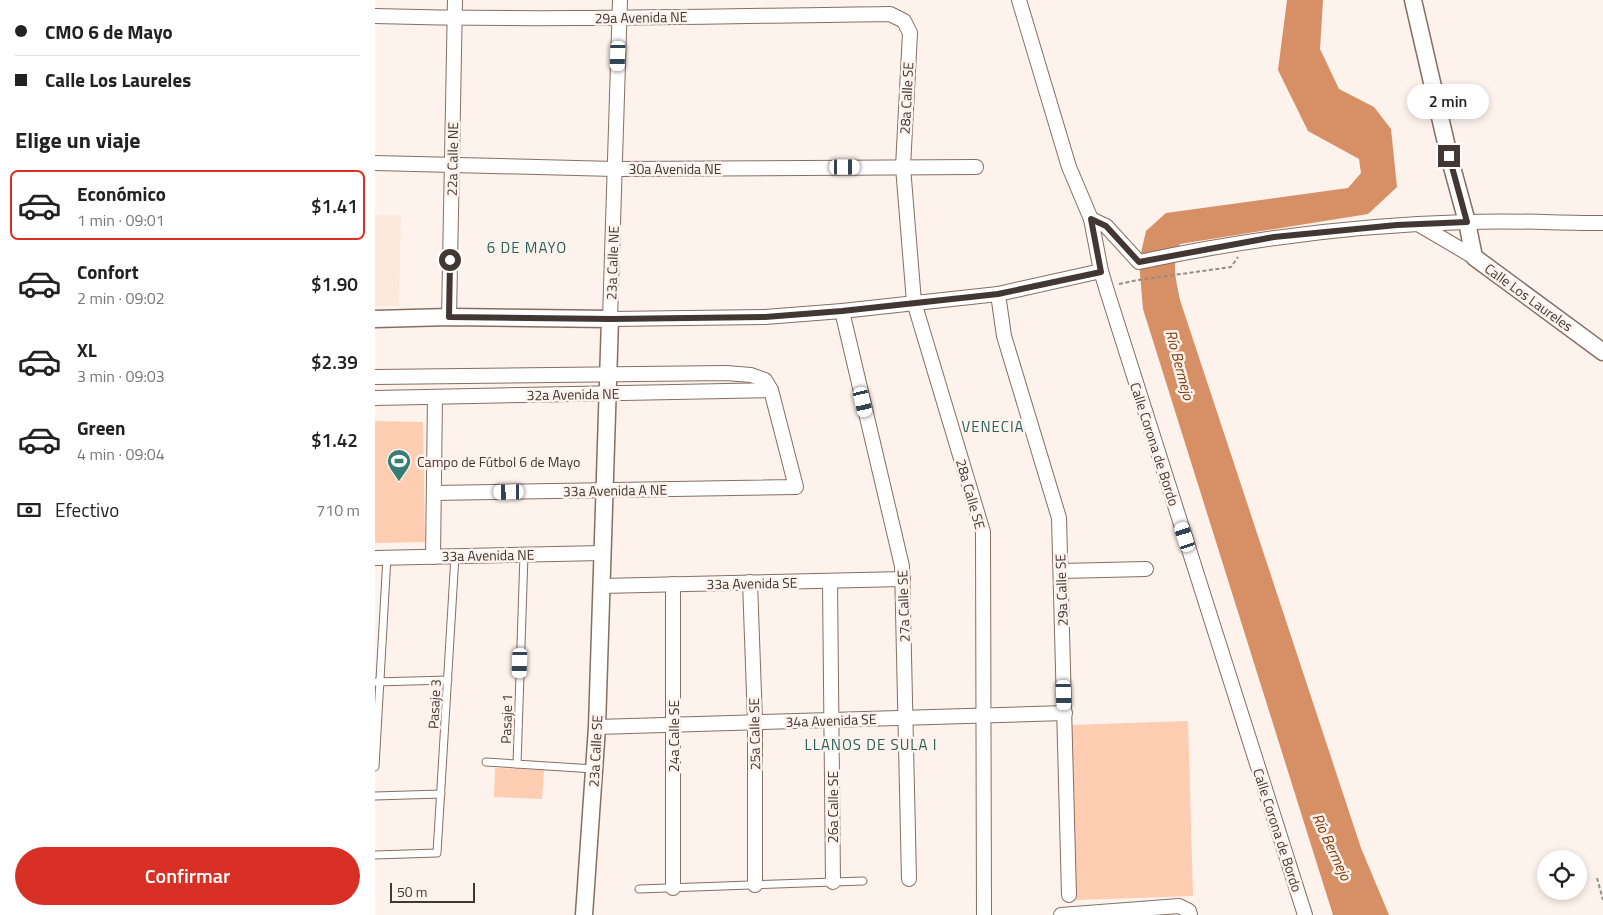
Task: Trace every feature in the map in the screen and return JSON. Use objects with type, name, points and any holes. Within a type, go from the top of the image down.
[{"type":"street","name":"22a Calle NE","points":[[449,317],[455,0]]},
{"type":"street","name":"23a Calle NE","points":[[601,586],[620,0]]},
{"type":"street","name":"Calle Corona de Bordo","points":[[1019,0],[1069,167],[1091,219],[1101,272],[1305,915]]},
{"type":"street","name":"Calle Los Laureles","points":[[1413,0],[1474,257],[1603,352]]},
{"type":"street","name":"29a Avenida NE","points":[[375,16],[619,18],[890,14],[905,21]]},
{"type":"street","name":"28a Calle SE","points":[[905,21],[910,33],[903,167],[914,302],[983,532],[985,716],[984,915]]},
{"type":"street","name":"30a Avenida NE","points":[[375,163],[615,169],[976,167]]},
{"type":"street","points":[[1091,219],[1106,226],[1139,262],[1274,237],[1418,224],[1467,222],[1603,223]]},
{"type":"street","points":[[1418,224],[1474,257]]},
{"type":"street","points":[[375,319],[449,317],[611,319],[765,317],[842,311],[998,294],[1101,272]]},
{"type":"street","name":"29a Calle SE","points":[[998,294],[1004,336],[1059,518],[1069,895]]},
{"type":"street","name":"27a Calle SE","points":[[842,311],[902,566],[909,879]]},
{"type":"street","points":[[375,377],[726,373],[751,375],[765,380],[771,390]]},
{"type":"street","name":"32a Avenida NE","points":[[375,398],[771,390]]},
{"type":"street","name":"33a Avenida A NE","points":[[434,493],[796,488],[771,390]]},
{"type":"street","points":[[433,556],[435,397]]},
{"type":"street","name":"33a Avenida NE","points":[[381,558],[602,554]]},
{"type":"street","points":[[1061,571],[1147,569]]},
{"type":"street","name":"33a Avenida SE","points":[[601,586],[903,579]]},
{"type":"street","name":"26a Calle SE","points":[[830,581],[833,882]]},
{"type":"street","name":"25a Calle SE","points":[[750,582],[755,722],[755,885]]},
{"type":"street","name":"24a Calle SE","points":[[673,584],[673,888]]},
{"type":"street","name":"23a Calle SE","points":[[584,915],[597,727],[601,586]]},
{"type":"street","name":"34a Avenida SE","points":[[597,727],[1065,713]]},
{"type":"street","points":[[1061,915],[1146,912],[1179,906],[1189,913]]},
{"type":"lane","name":"Pasaje 1","points":[[517,764],[524,555]]},
{"type":"lane","name":"Pasaje 3","points":[[375,855],[437,853],[455,556]]},
{"type":"lane","points":[[375,767],[381,558]]},
{"type":"lane","points":[[378,682],[448,680]]},
{"type":"lane","points":[[486,762],[594,769]]},
{"type":"lane","points":[[375,796],[441,794]]},
{"type":"lane","points":[[639,889],[863,881]]},
{"type":"path","points":[[1106,287],[1138,280],[1231,267]]},
{"type":"path","points":[[1597,878],[1603,900]]},
{"type":"shaded area","points":[[375,215],[401,215],[399,306],[375,306]]},
{"type":"shaded area","name":"Campo de Fútbol 6 de Mayo","points":[[375,421],[423,422],[425,542],[375,543]]},
{"type":"shaded area","points":[[1188,721],[1193,896],[1076,900],[1070,725]]},
{"type":"shaded area","points":[[495,768],[544,770],[542,799],[494,797]]},
{"type":"water","name":"Río Bermejo","points":[[1287,0],[1323,0],[1320,49],[1339,89],[1374,107],[1391,129],[1397,187],[1368,214],[1180,244],[1175,265],[1176,278],[1180,300],[1361,848],[1389,915],[1333,915],[1143,309],[1139,262],[1146,231],[1166,213],[1348,188],[1361,173],[1359,159],[1308,131],[1278,70]]},
{"type":"place","name":"Campo de Fútbol 6 de Mayo","points":[[399,482]]},
{"type":"district","name":"6 DE MAYO","points":[[527,247]]},
{"type":"district","name":"VENECIA","points":[[993,426]]},
{"type":"district","name":"LLANOS DE SULA I","points":[[871,744]]},
{"type":"route","points":[[450,260],[449,317],[611,319],[765,317],[842,311],[998,294],[1101,272],[1091,219],[1106,226],[1139,262],[1274,237],[1397,225],[1467,222],[1449,156]]}]
